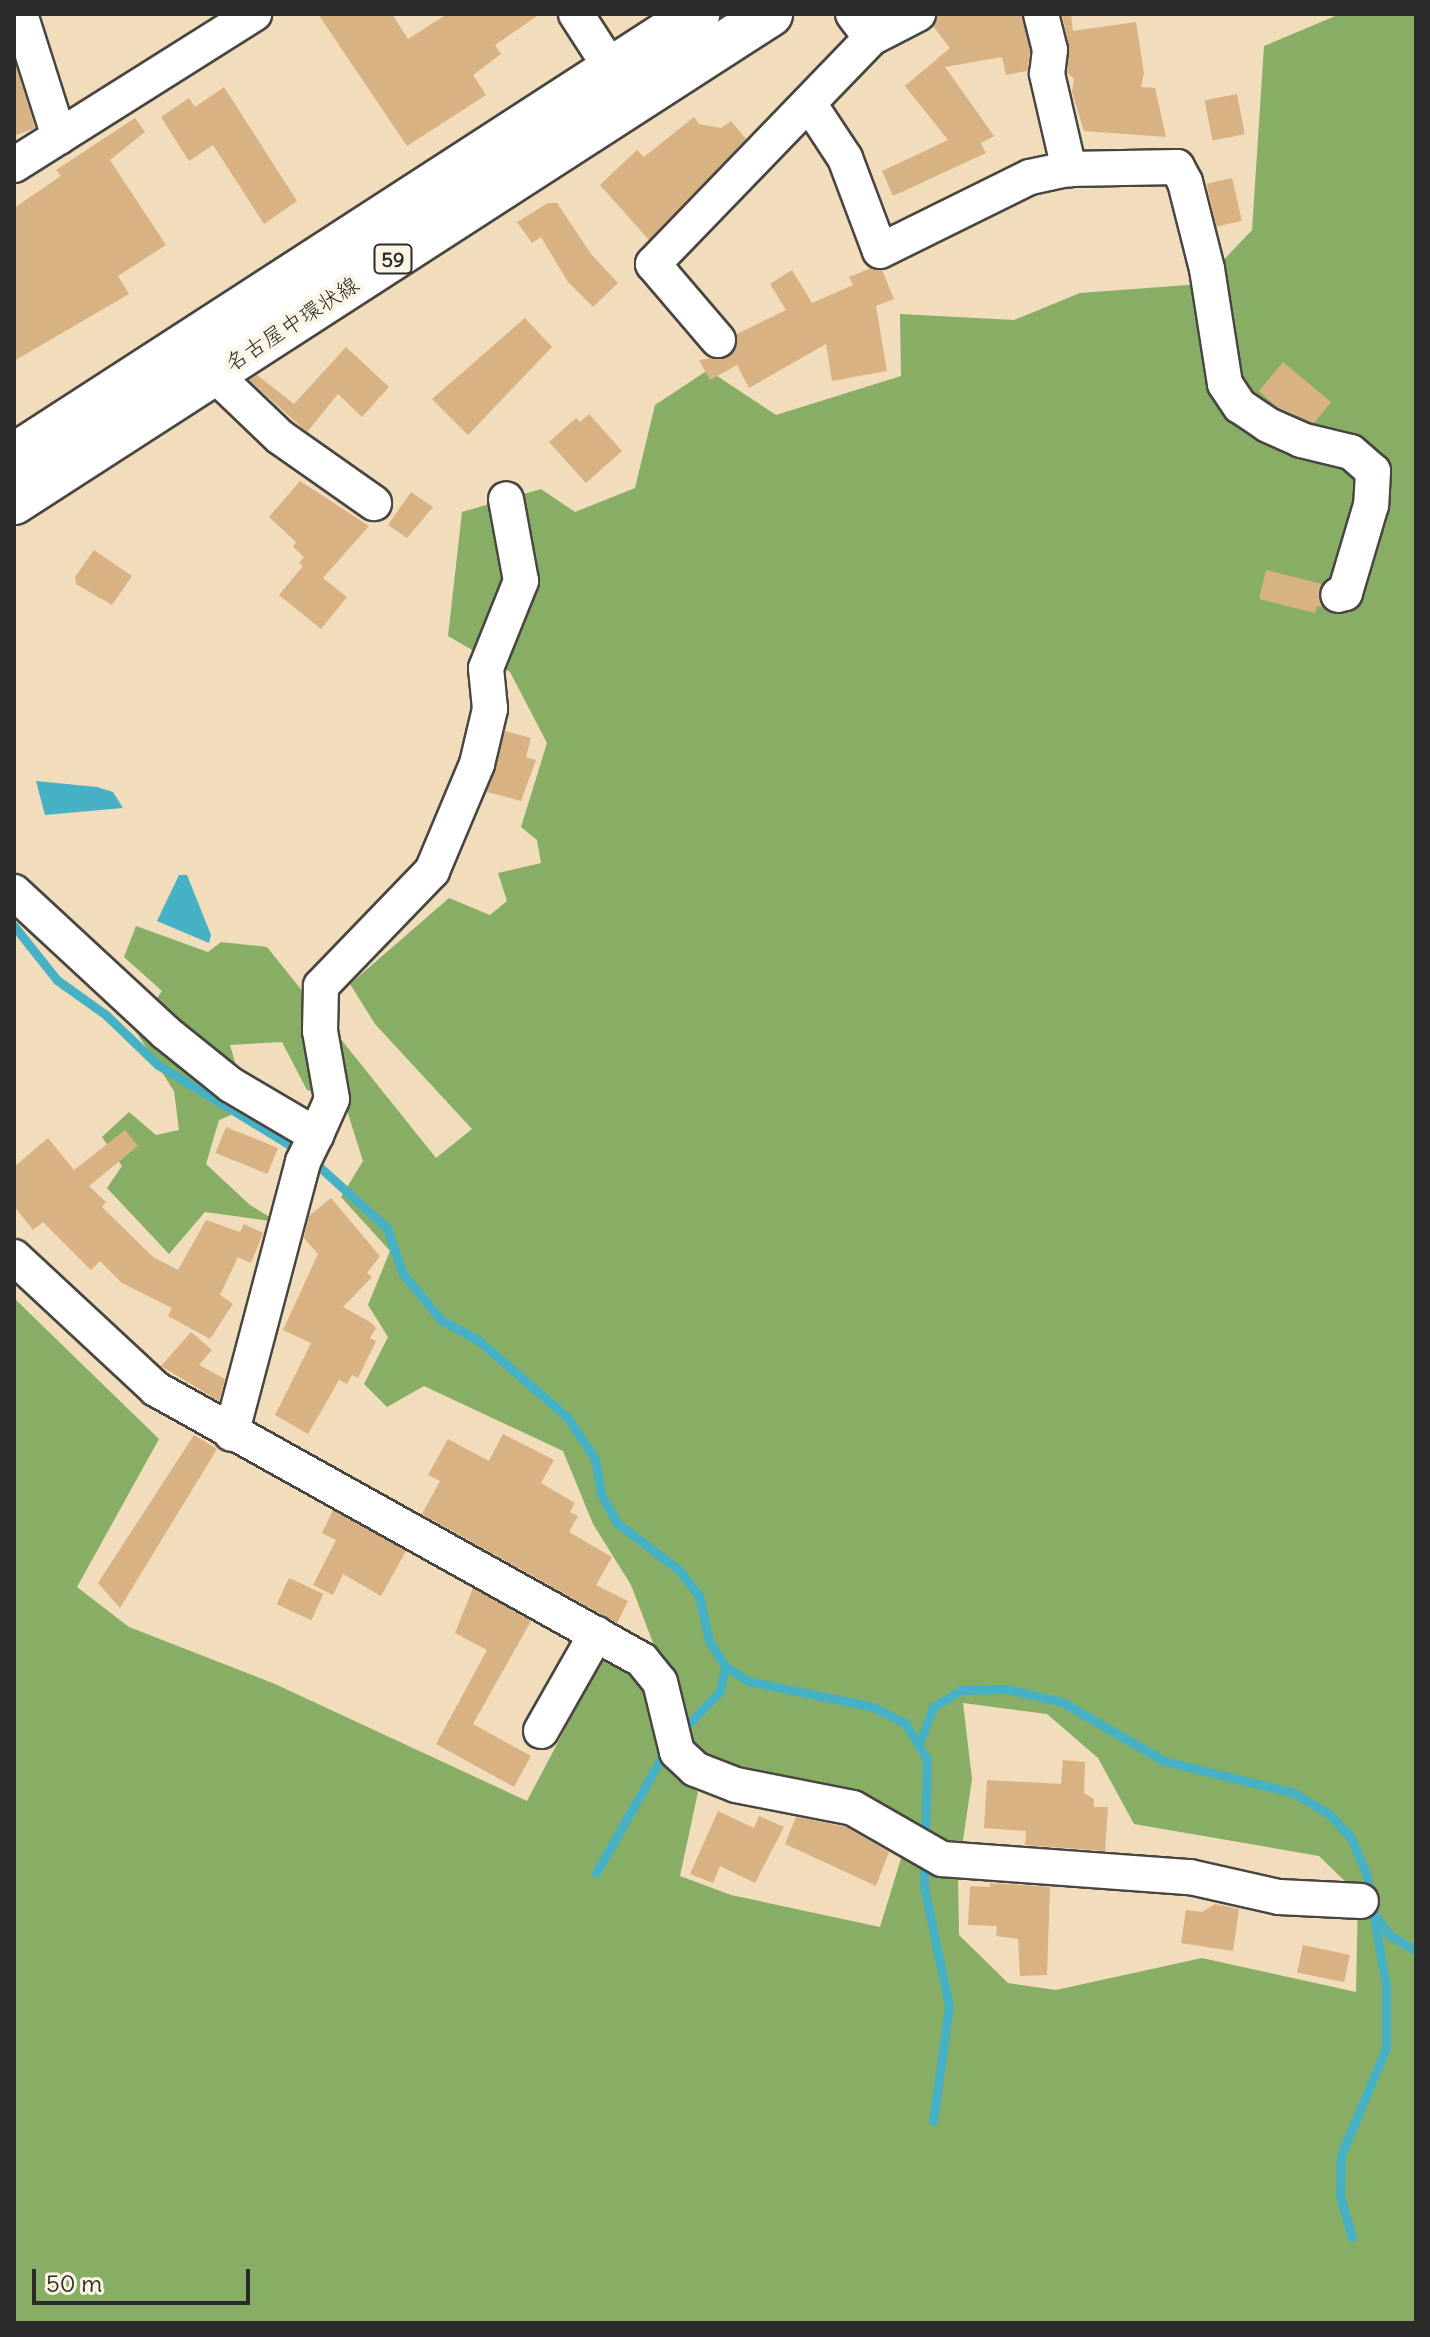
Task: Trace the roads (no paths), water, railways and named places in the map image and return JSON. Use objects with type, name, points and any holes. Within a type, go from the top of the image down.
[{"type":"main road","name":"名古屋中環状線","points":[[14,456],[697,14]]},
{"type":"main road","name":"名古屋中環状線","points":[[14,502],[770,14]]},
{"type":"street","points":[[20,14],[59,137]]},
{"type":"street","points":[[14,165],[254,14]]},
{"type":"street","points":[[576,14],[611,68]]},
{"type":"street","points":[[718,340],[653,264],[810,105],[862,26],[918,14]]},
{"type":"street","points":[[1041,14],[1050,50],[1047,74],[1069,169]]},
{"type":"street","points":[[810,105],[845,158],[880,251],[1030,177],[1069,169],[1177,167],[1185,182],[1207,269],[1225,384],[1240,406],[1268,425],[1301,440],[1351,452],[1373,471],[1371,505],[1345,593],[1338,595]]},
{"type":"street","points":[[214,374],[280,437],[374,503]]},
{"type":"street","points":[[231,1434],[303,1162],[332,1099],[320,1031],[321,986],[432,871],[477,764],[490,709],[486,668],[521,581],[506,499]]},
{"type":"street","points":[[14,892],[165,1032],[231,1085],[316,1135]]},
{"type":"street","points":[[14,1257],[156,1389],[231,1434],[642,1660],[660,1682],[677,1752],[695,1769],[736,1785],[853,1808],[942,1859],[1190,1877],[1279,1897],[1361,1901]]},
{"type":"street","points":[[541,1731],[596,1634]]},
{"type":"water","points":[[36,781],[97,787],[113,792],[123,808],[45,815]]},
{"type":"water","points":[[179,875],[187,875],[211,935],[209,943],[157,921]]},
{"type":"waterway","points":[[14,926],[57,980],[106,1015],[158,1065],[290,1145]]},
{"type":"waterway","points":[[313,1161],[387,1228],[403,1274],[441,1320],[478,1340],[567,1417],[595,1459],[601,1494],[617,1523],[679,1570],[699,1596],[709,1641],[725,1666],[748,1681],[873,1707],[905,1723],[927,1759],[925,1842]]},
{"type":"waterway","points":[[680,1733],[720,1691],[725,1666]]},
{"type":"waterway","points":[[919,1744],[933,1707],[961,1690],[1007,1689],[1062,1702],[1164,1761],[1294,1793],[1329,1814],[1351,1838],[1366,1873],[1386,1985],[1386,2048],[1341,2155],[1340,2196],[1352,2237]]},
{"type":"waterway","points":[[596,1873],[667,1748]]},
{"type":"waterway","points":[[924,1857],[924,1887],[949,2006],[933,2121]]},
{"type":"waterway","points":[[1372,1911],[1388,1934],[1416,1951]]}]
